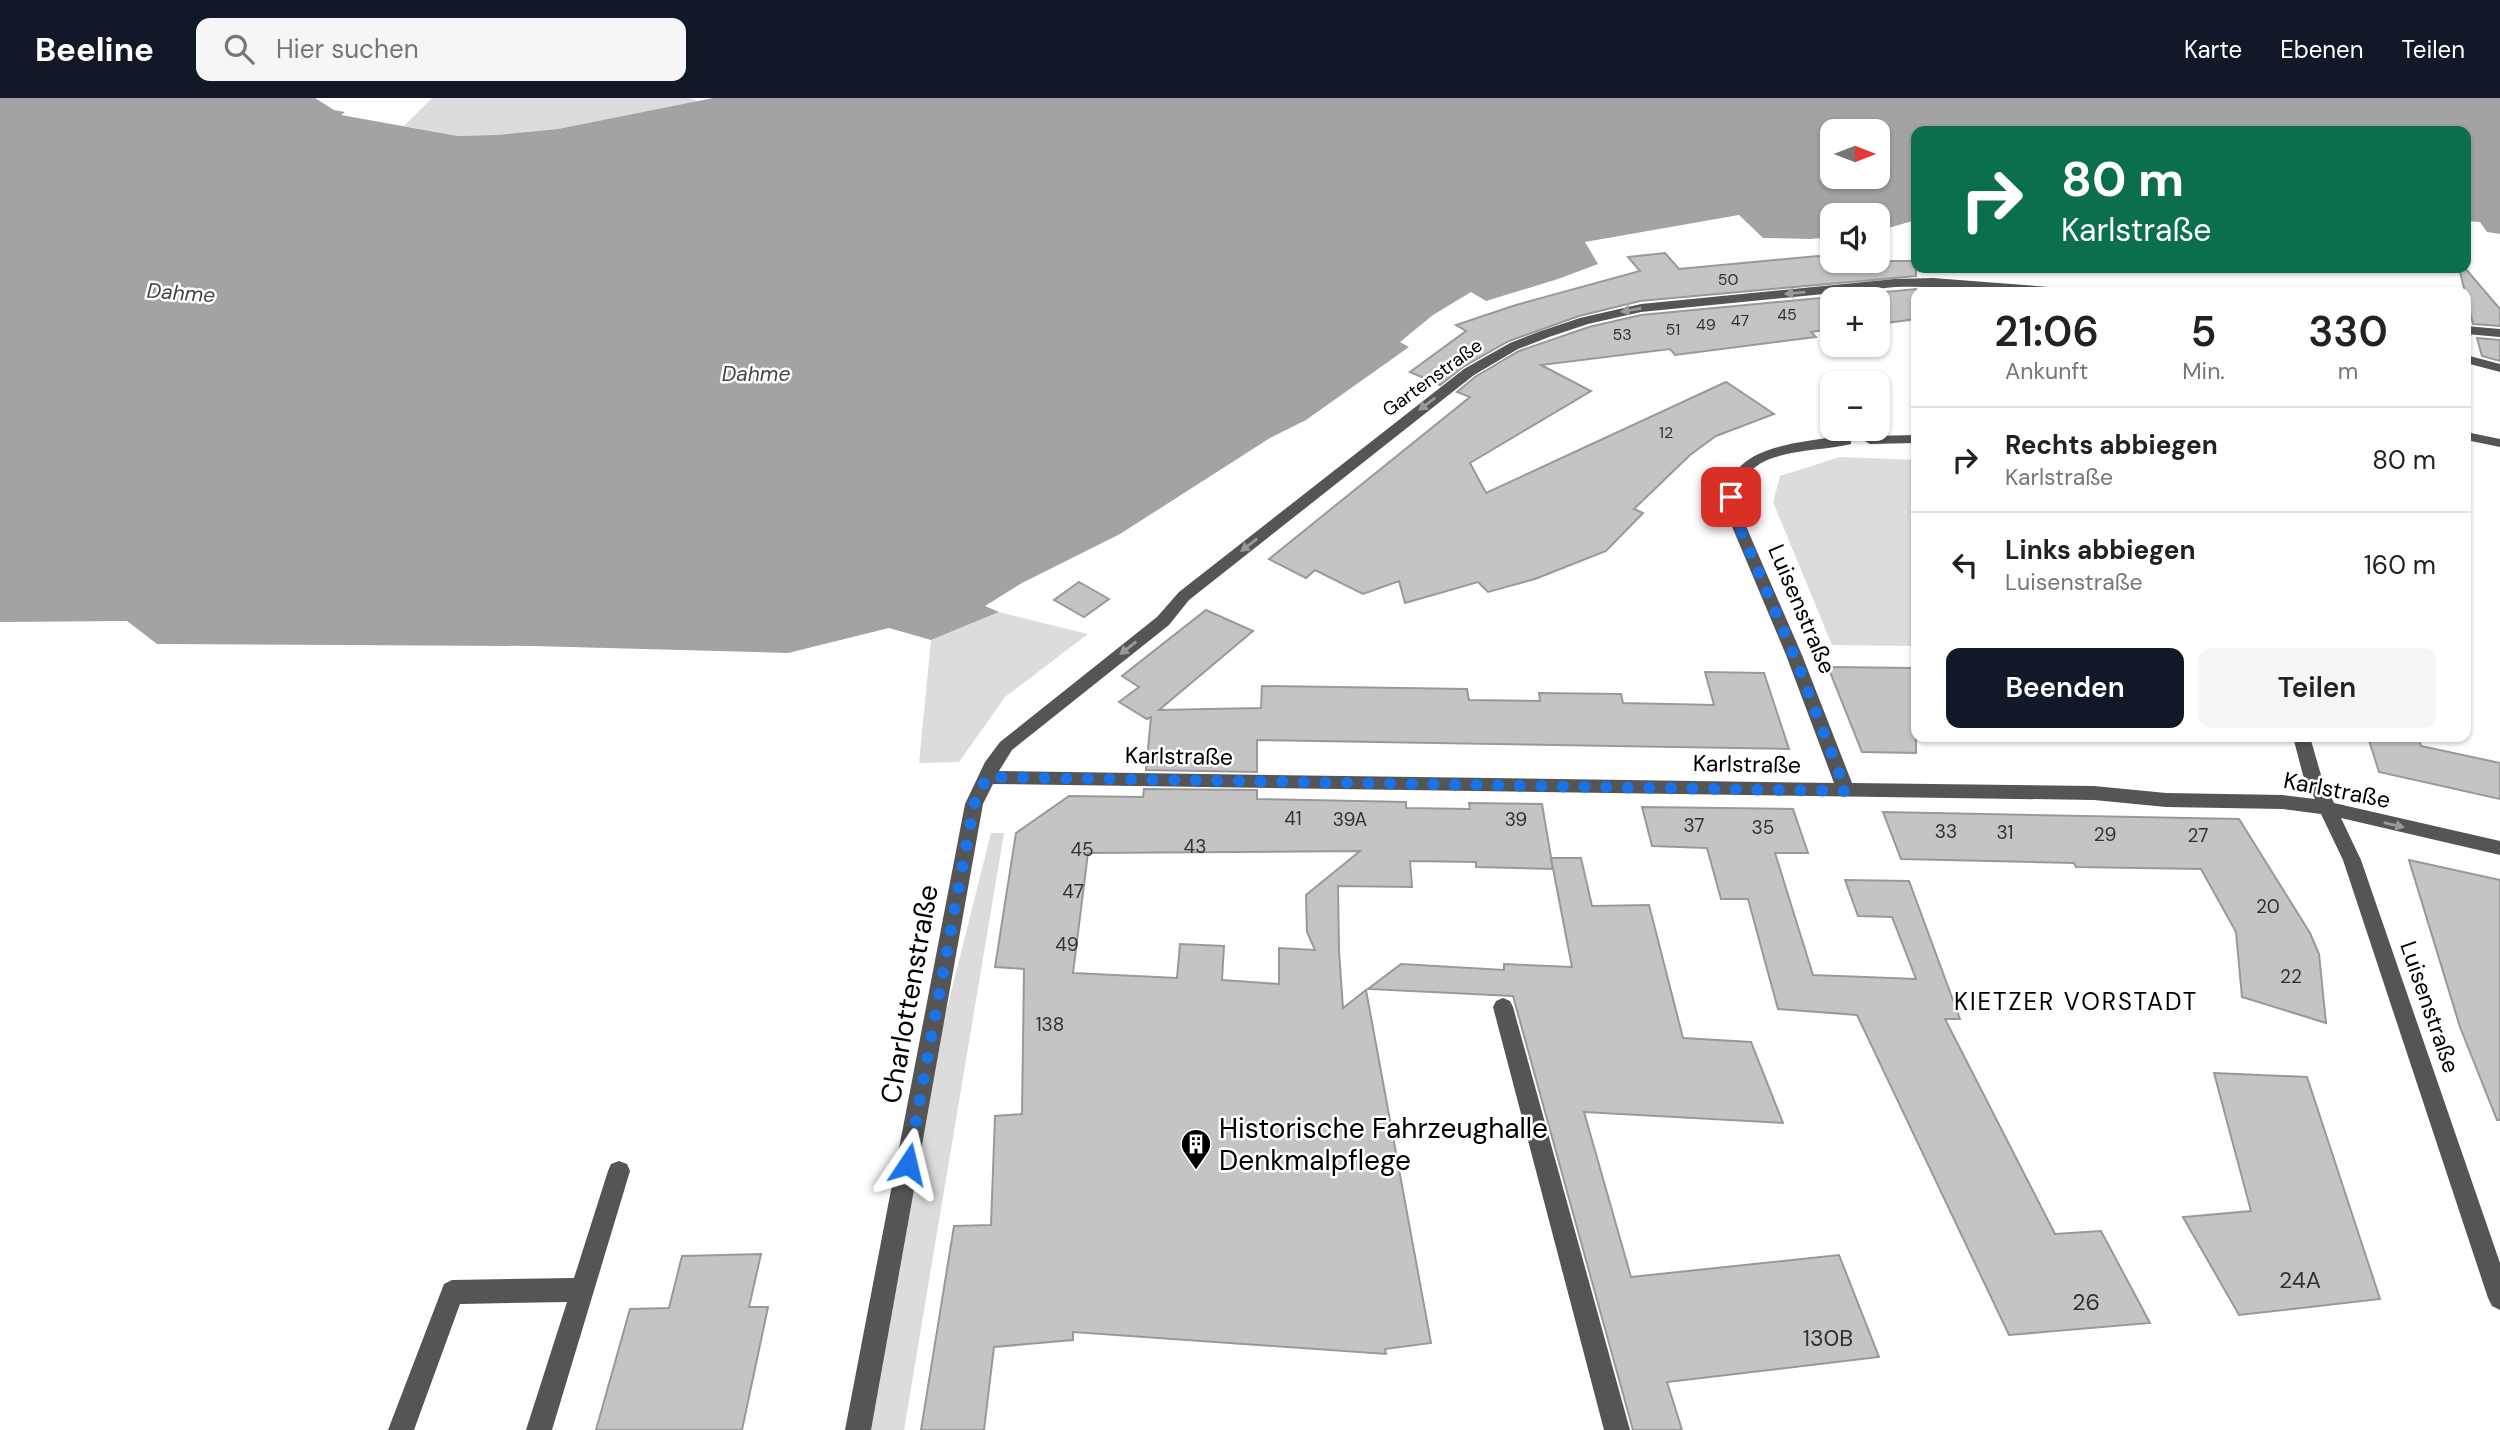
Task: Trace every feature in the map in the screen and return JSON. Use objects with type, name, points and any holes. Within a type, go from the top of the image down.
[{"type":"street","name":"Gartenstraße","points":[[987,777],[1006,746],[1163,621],[1184,596],[1442,393],[1478,366],[1514,346],[1612,313],[1699,302],[1895,283],[1933,282],[1998,287]]},
{"type":"street","points":[[2471,330],[2500,333]]},
{"type":"street","points":[[2471,360],[2500,368]]},
{"type":"street","points":[[2471,437],[2500,443]]},
{"type":"street","points":[[1890,440],[1911,439]]},
{"type":"street","name":"Luisenstraße","points":[[1846,441],[1782,450],[1753,464],[1734,482],[1731,497],[1735,517],[1794,655],[1846,791]]},
{"type":"street","name":"Luisenstraße","points":[[2303,742],[2312,775],[2352,860],[2500,1298]]},
{"type":"street","name":"Karlstraße","points":[[987,777],[2094,793],[2166,800],[2283,802],[2328,808],[2500,848]]},
{"type":"street","name":"Charlottenstraße","points":[[858,1430],[974,804],[987,777]]},
{"type":"street","points":[[1503,1007],[1617,1430]]},
{"type":"street","points":[[539,1430],[619,1171]]},
{"type":"street","points":[[401,1430],[452,1292],[582,1290]]},
{"type":"shaded area","points":[[432,98],[689,98],[700,102],[558,129],[496,135],[458,136],[404,126]]},
{"type":"shaded area","points":[[1840,457],[1911,460],[1911,646],[1832,645],[1773,502],[1780,476]]},
{"type":"shaded area","points":[[999,612],[1088,634],[1005,697],[959,762],[919,763],[931,640]]},
{"type":"shaded area","points":[[991,833],[1004,833],[904,1430],[868,1430],[908,1164]]},
{"type":"water","name":"Dahme","points":[[0,98],[315,98],[334,110],[345,112],[341,115],[458,136],[558,129],[713,98],[2500,98],[2500,234],[2487,232],[2480,222],[2471,221],[2471,126],[1911,126],[1911,221],[1890,228],[1890,203],[1820,203],[1820,238],[1763,238],[1739,215],[1585,242],[1598,264],[1486,301],[1471,292],[1433,315],[1400,342],[1409,347],[1306,420],[1270,438],[1120,534],[1022,583],[985,606],[999,612],[931,640],[889,628],[788,653],[533,646],[157,644],[127,621],[0,622]]},
{"type":"building","points":[[1665,253],[1679,269],[1818,256],[1820,273],[1890,273],[1890,261],[1911,261],[1911,273],[1916,273],[1916,276],[1640,301],[1579,316],[1509,341],[1463,367],[1440,385],[1410,372],[1466,331],[1456,325],[1516,305],[1640,271],[1628,257]]},
{"type":"building","points":[[2460,273],[2469,273],[2500,309],[2500,326],[2473,324],[2471,287],[2464,287]]},
{"type":"building","points":[[1911,289],[1911,320],[1890,322],[1890,291]]},
{"type":"building","points":[[1820,298],[1820,331],[1811,332],[1816,337],[1675,355],[1670,349],[1541,365],[1591,391],[1470,463],[1486,493],[1726,382],[1774,414],[1716,436],[1690,455],[1634,509],[1643,513],[1606,551],[1535,579],[1488,592],[1478,582],[1405,603],[1399,581],[1363,594],[1315,570],[1306,578],[1269,559],[1470,397],[1457,392],[1475,377],[1519,351],[1589,327],[1641,315]]},
{"type":"building","points":[[2477,338],[2500,340],[2500,361],[2482,356]]},
{"type":"building","points":[[1079,582],[1109,599],[1084,617],[1054,600]]},
{"type":"building","points":[[1206,610],[1253,631],[1159,710],[1261,708],[1262,686],[1467,689],[1469,700],[1540,701],[1539,693],[1621,694],[1623,703],[1714,705],[1705,672],[1764,673],[1789,749],[1257,740],[1257,772],[1146,770],[1151,717],[1147,719],[1119,702],[1139,687],[1122,676]]},
{"type":"building","points":[[1828,667],[1911,668],[1911,742],[1916,742],[1916,753],[1862,752]]},
{"type":"building","points":[[2370,742],[2420,742],[2421,746],[2500,763],[2500,799],[2379,772]]},
{"type":"building","name":"Historische Fahrzeughalle Denkmalpflege","points":[[1144,789],[1257,790],[1257,799],[1406,802],[1406,808],[1470,809],[1469,803],[1542,804],[1553,869],[1476,867],[1476,862],[1410,861],[1412,887],[1338,886],[1343,1008],[1366,990],[1431,1343],[1385,1349],[1386,1354],[1073,1332],[1073,1340],[994,1347],[984,1430],[921,1430],[954,1226],[991,1225],[995,1116],[1022,1114],[1024,969],[995,967],[1016,833],[1069,796],[1143,797]],"holes":[[[1360,851],[1306,895],[1307,932],[1315,950],[1279,948],[1279,984],[1222,980],[1224,946],[1180,944],[1177,978],[1073,973],[1088,853]]]},
{"type":"building","points":[[1642,807],[1793,809],[1808,853],[1775,853],[1813,975],[1916,979],[1892,917],[1858,916],[1845,880],[1909,881],[1960,1019],[1945,1019],[2055,1234],[2101,1231],[2150,1323],[2009,1335],[1857,1015],[1778,1009],[1748,899],[1721,899],[1707,848],[1652,846]]},
{"type":"building","points":[[1883,812],[2239,819],[2310,933],[2319,954],[2326,1023],[2242,997],[2236,932],[2201,869],[2076,867],[2074,863],[1901,859]]},
{"type":"building","points":[[1551,858],[1581,858],[1592,906],[1649,905],[1683,1038],[1751,1042],[1783,1123],[1584,1112],[1631,1277],[1839,1255],[1879,1357],[1667,1382],[1682,1430],[1633,1430],[1513,996],[1368,989],[1401,964],[1504,970],[1504,964],[1572,967]]},
{"type":"building","points":[[2409,860],[2500,880],[2500,1120],[2497,1120],[2460,1027]]},
{"type":"building","points":[[2214,1073],[2307,1077],[2380,1299],[2239,1315],[2183,1217],[2251,1211]]},
{"type":"building","points":[[761,1254],[749,1307],[768,1307],[742,1430],[596,1430],[630,1309],[669,1308],[682,1256]]},
{"type":"place","name":"Historische Fahrzeughalle Denkmalpflege","points":[[1196,1171]]},
{"type":"district","name":"KIETZER VORSTADT","points":[[2076,1002]]},
{"type":"route","points":[[908,1164],[974,804],[987,777],[1846,791],[1794,655],[1735,517],[1731,497]]}]
